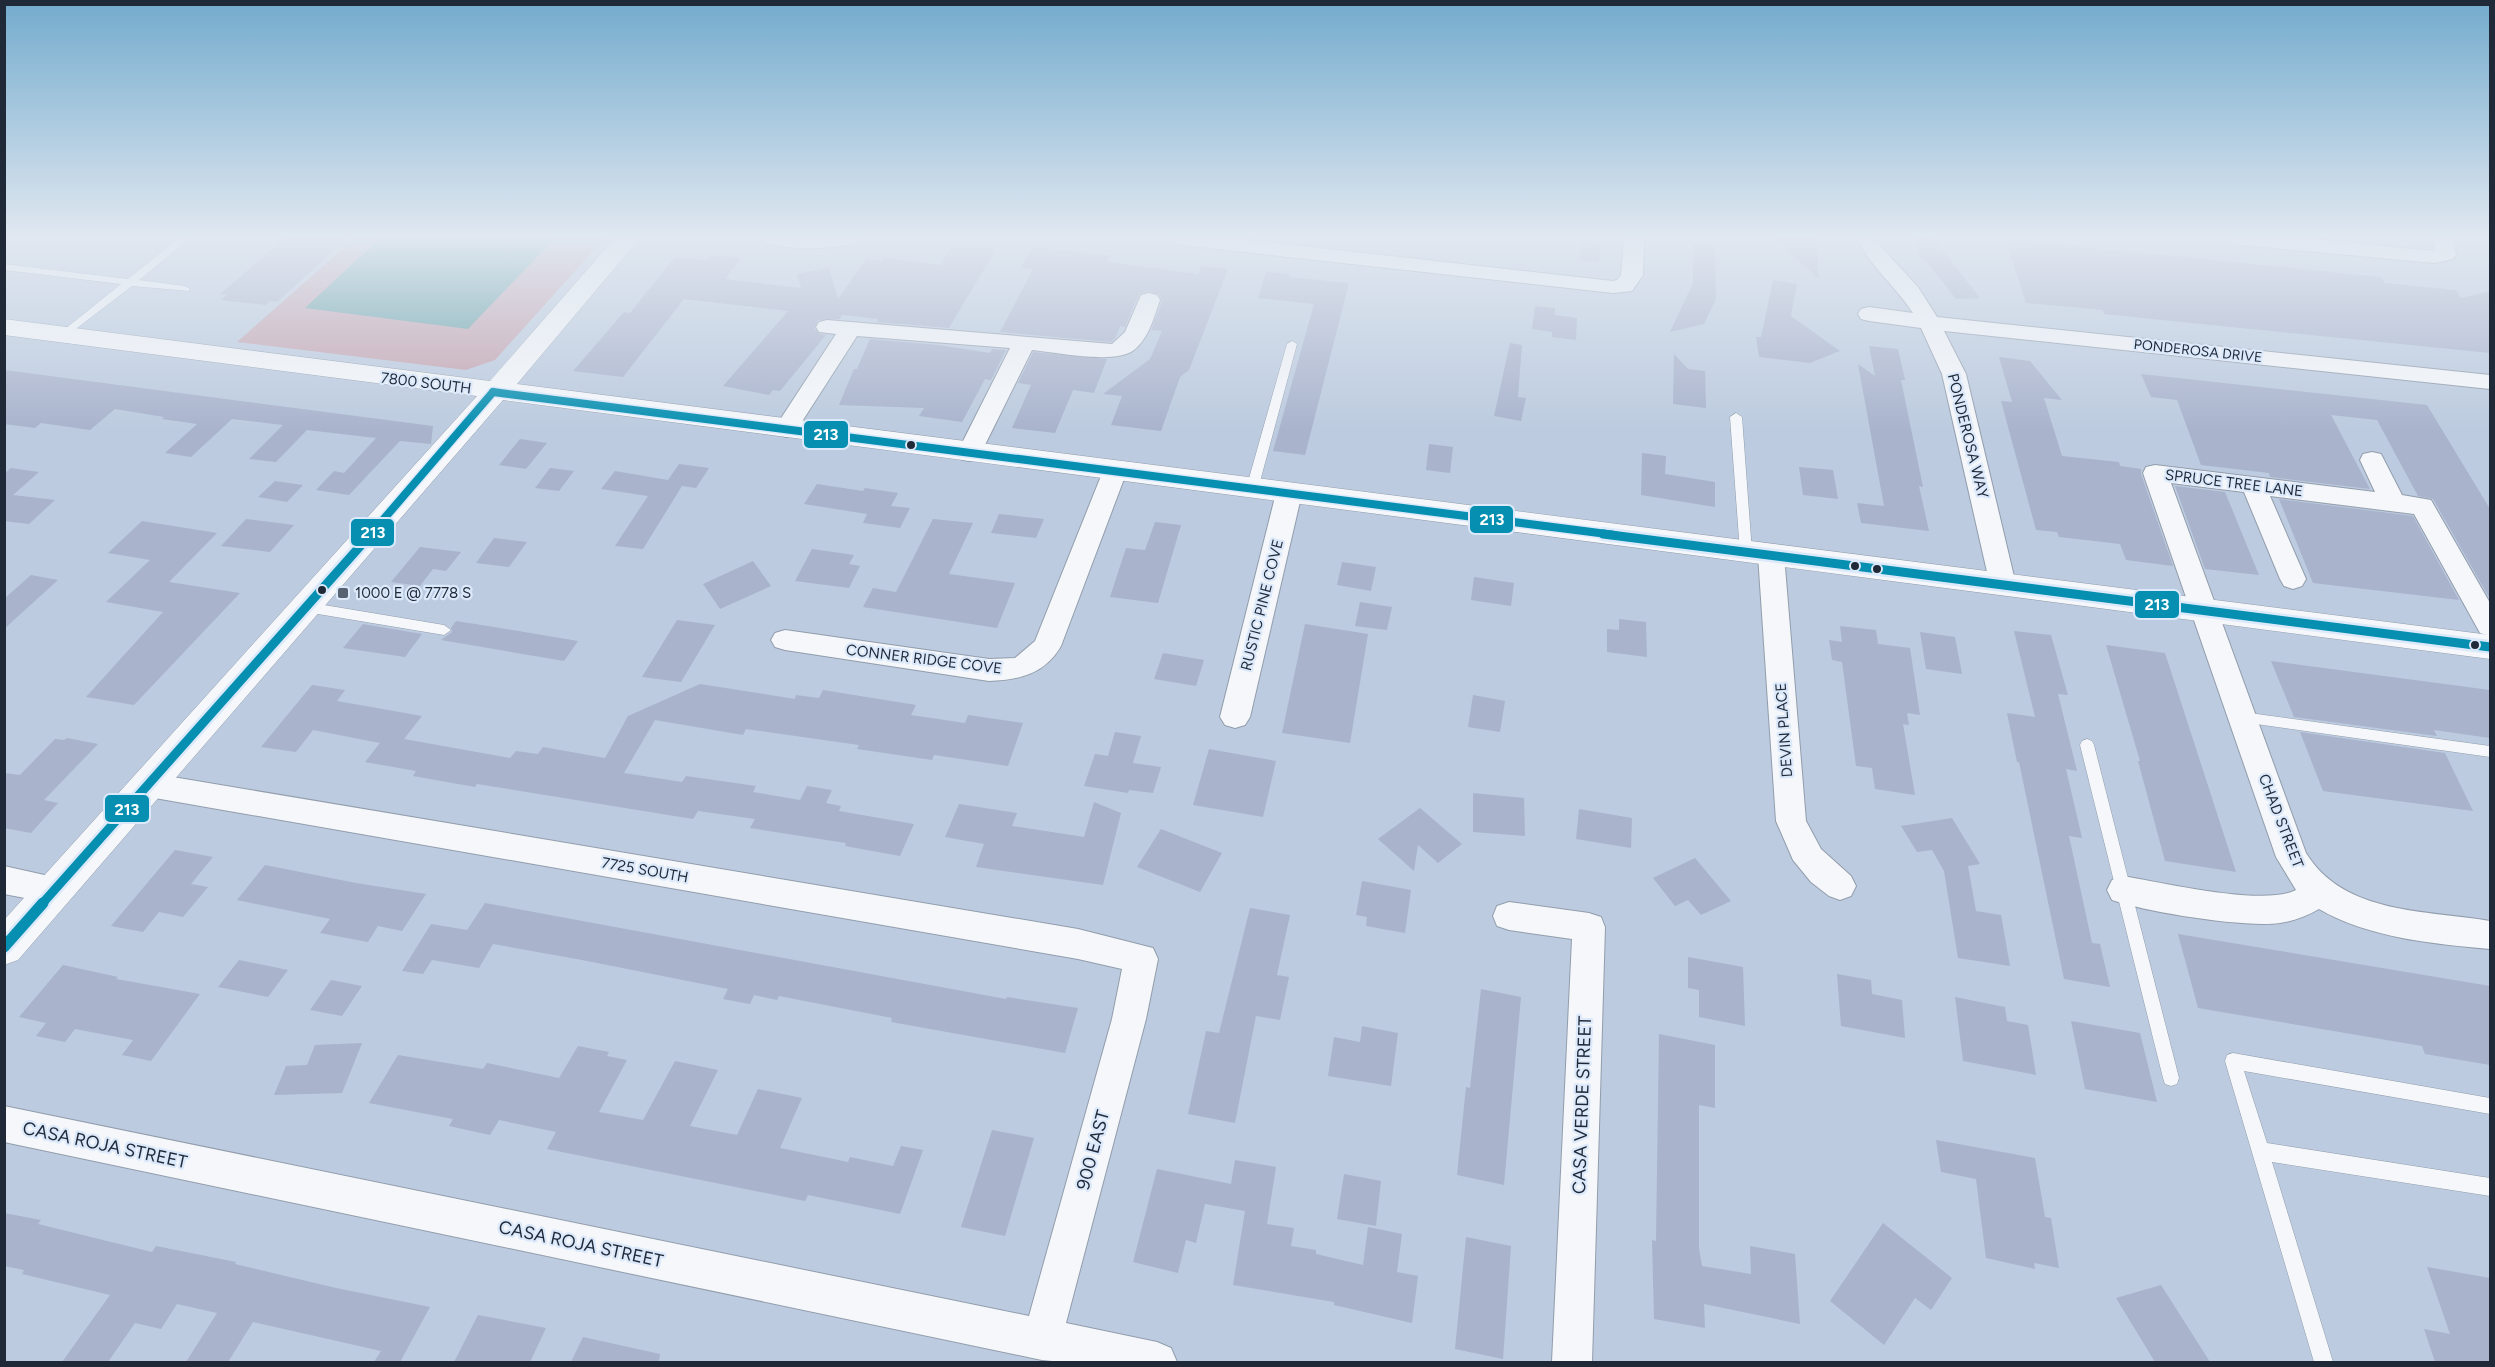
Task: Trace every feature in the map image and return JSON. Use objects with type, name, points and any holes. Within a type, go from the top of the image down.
[{"type":"main road","points":[[4,948],[571,303]]},
{"type":"main road","name":"7800 SOUTH","points":[[4,327],[493,392],[2490,647]]},
{"type":"street","points":[[786,429],[838,329],[1024,342],[1101,351],[1122,350],[1134,338],[1148,303]]},
{"type":"street","name":"PONDEROSA WAY","points":[[1917,303],[1929,322],[1954,374],[2003,585]]},
{"type":"street","name":"PONDEROSA DRIVE","points":[[1869,314],[2490,382]]},
{"type":"street","points":[[969,453],[1024,342]]},
{"type":"street","points":[[2372,460],[2393,502]]},
{"type":"street","name":"CONNER RIDGE COVE","points":[[785,640],[988,670],[1023,667],[1038,658],[1047,646],[1115,471]]},
{"type":"street","name":"SPRUCE TREE LANE","points":[[2204,610],[2156,473],[2422,506],[2490,626]]},
{"type":"street","points":[[2253,485],[2293,579]]},
{"type":"street","name":"RUSTIC PINE COVE","points":[[1235,717],[1289,493]]},
{"type":"street","name":"DEVIN PLACE","points":[[1758,554],[1791,821],[1799,845],[1816,869],[1840,886]]},
{"type":"street","name":"CHAD STREET","points":[[2204,610],[2292,857],[2302,875],[2319,892],[2345,907],[2371,916],[2490,935]]},
{"type":"street","name":"7725 SOUTH","points":[[149,785],[1078,944],[1141,959]]},
{"type":"street","points":[[4,880],[56,890]]},
{"type":"street","points":[[2123,890],[2245,908],[2271,909],[2294,906],[2319,892]]},
{"type":"street","name":"CASA VERDE STREET","points":[[1509,916],[1589,927],[1572,1362]]},
{"type":"street","name":"900 EAST","points":[[1042,1340],[1129,1019],[1141,959]]},
{"type":"street","name":"CASA ROJA STREET","points":[[4,1124],[1157,1362]]},
{"type":"lane","points":[[64,335],[105,303]]},
{"type":"lane","points":[[1252,489],[1292,344]]},
{"type":"lane","points":[[1736,417],[1758,554]]},
{"type":"lane","points":[[306,607],[444,630]]},
{"type":"lane","points":[[2242,717],[2490,752]]},
{"type":"lane","points":[[2087,745],[2171,1078]]},
{"type":"lane","points":[[2324,1362],[2233,1062],[2490,1106]]},
{"type":"lane","points":[[2260,1150],[2490,1187]]},
{"type":"shaded area","points":[[282,303],[547,303],[495,360],[466,370],[237,342]]},
{"type":"shaded area","points":[[311,303],[493,303],[468,329],[305,308]]},
{"type":"building","points":[[246,303],[268,303],[266,305]]},
{"type":"building","points":[[638,303],[681,303],[623,377],[573,371],[624,312],[630,313]]},
{"type":"building","points":[[717,303],[964,303],[949,328],[877,322],[878,319],[842,315],[840,319],[818,320],[814,328],[819,334],[826,335],[780,391],[773,390],[769,395],[723,386],[788,311]]},
{"type":"building","points":[[1015,303],[1135,303],[1125,327],[1120,326],[1116,337],[1111,342],[1000,332]]},
{"type":"building","points":[[1161,303],[1215,303],[1189,370],[1180,377],[1161,431],[1111,425],[1122,396],[1103,394],[1150,359],[1162,331],[1151,330]]},
{"type":"building","points":[[1303,303],[1344,303],[1305,455],[1273,451],[1314,304]]},
{"type":"building","points":[[1684,303],[1714,303],[1704,324],[1670,332]]},
{"type":"building","points":[[1768,303],[1793,303],[1791,316],[1840,351],[1810,363],[1759,357],[1756,337],[1761,337]]},
{"type":"building","points":[[2026,303],[2490,303],[2490,353],[2104,314],[2103,310]]},
{"type":"building","points":[[1535,306],[1555,308],[1555,315],[1577,318],[1576,340],[1552,337],[1552,332],[1532,329]]},
{"type":"building","points":[[870,339],[939,345],[990,353],[992,349],[1006,350],[991,380],[985,379],[962,422],[919,416],[924,408],[839,405]]},
{"type":"building","points":[[1510,343],[1522,345],[1518,397],[1526,398],[1521,421],[1494,416]]},
{"type":"building","points":[[1869,346],[1898,349],[1905,380],[1901,380],[1923,487],[1919,486],[1929,531],[1861,523],[1857,503],[1884,506],[1858,364],[1875,376]]},
{"type":"building","points":[[1033,352],[1107,359],[1094,393],[1073,390],[1055,433],[1012,428],[1031,385],[1018,383]]},
{"type":"building","points":[[1674,354],[1688,369],[1705,371],[1706,408],[1673,404]]},
{"type":"building","points":[[1999,357],[2030,361],[2062,400],[2044,398],[2062,456],[2119,462],[2120,466],[2141,469],[2173,566],[2126,560],[2120,544],[2059,537],[2057,532],[2036,530],[2001,401],[2012,402]]},
{"type":"building","points":[[4,370],[433,426],[431,444],[400,441],[349,495],[316,490],[334,471],[344,473],[376,438],[307,430],[276,462],[249,459],[283,425],[232,419],[191,457],[165,453],[197,424],[162,419],[164,417],[115,409],[90,430],[41,423],[35,428],[4,424]]},
{"type":"building","points":[[2141,374],[2427,405],[2490,509],[2490,599],[2433,499],[2418,496],[2377,420],[2331,415],[2370,489],[2270,477],[2269,473],[2201,465],[2177,400],[2151,397]]},
{"type":"building","points":[[520,439],[547,443],[526,469],[499,465]]},
{"type":"building","points":[[1429,444],[1453,447],[1450,473],[1426,470]]},
{"type":"building","points":[[1642,453],[1666,456],[1665,474],[1715,482],[1715,507],[1641,495]]},
{"type":"building","points":[[679,464],[709,468],[696,488],[682,486],[643,549],[615,546],[648,496],[601,489],[615,471],[668,480]]},
{"type":"building","points":[[1799,467],[1833,470],[1838,499],[1803,495]]},
{"type":"building","points":[[11,468],[39,472],[13,495],[55,500],[29,524],[4,521],[4,474]]},
{"type":"building","points":[[550,468],[574,471],[559,491],[535,488]]},
{"type":"building","points":[[275,481],[303,485],[287,502],[258,497]]},
{"type":"building","points":[[817,484],[863,491],[865,488],[898,493],[891,506],[910,508],[900,528],[863,523],[867,514],[804,504]]},
{"type":"building","points":[[2175,486],[2225,492],[2259,575],[2205,569]]},
{"type":"building","points":[[2279,499],[2413,516],[2459,600],[2313,583]]},
{"type":"building","points":[[999,514],[1044,519],[1036,538],[991,533]]},
{"type":"building","points":[[246,519],[294,525],[270,552],[221,546]]},
{"type":"building","points":[[933,519],[973,523],[949,574],[1015,583],[997,628],[863,607],[873,588],[896,592]]},
{"type":"building","points":[[142,521],[217,533],[169,582],[240,593],[134,705],[86,697],[163,612],[106,602],[150,560],[108,553]]},
{"type":"building","points":[[1155,522],[1181,525],[1158,603],[1110,597],[1126,548],[1145,550]]},
{"type":"building","points":[[494,538],[527,542],[509,567],[476,563]]},
{"type":"building","points":[[420,547],[461,552],[446,571],[433,569],[420,586],[391,582]]},
{"type":"building","points":[[812,549],[854,555],[849,564],[860,566],[849,588],[795,581]]},
{"type":"building","points":[[753,561],[771,586],[720,609],[703,584]]},
{"type":"building","points":[[1342,562],[1376,567],[1371,591],[1337,585]]},
{"type":"building","points":[[31,575],[58,580],[4,629],[4,599]]},
{"type":"building","points":[[1474,577],[1514,583],[1511,606],[1471,600]]},
{"type":"building","points":[[1360,602],[1392,607],[1387,630],[1355,626]]},
{"type":"building","points":[[1619,619],[1646,622],[1647,657],[1607,652],[1607,629],[1619,630]]},
{"type":"building","points":[[677,620],[715,625],[681,682],[642,677]]},
{"type":"building","points":[[456,621],[578,641],[564,661],[441,640],[452,632],[451,628]]},
{"type":"building","points":[[363,624],[422,634],[405,657],[343,648]]},
{"type":"building","points":[[1305,624],[1368,634],[1350,743],[1282,733]]},
{"type":"building","points":[[1840,626],[1876,630],[1878,644],[1910,648],[1920,715],[1907,713],[1909,725],[1903,724],[1915,795],[1875,789],[1872,768],[1856,766],[1842,662],[1832,660],[1829,640],[1842,642]]},
{"type":"building","points":[[2014,631],[2051,635],[2068,695],[2058,694],[2077,771],[2066,769],[2082,838],[2069,836],[2092,943],[2100,944],[2110,987],[2064,979],[2007,713],[2035,717]]},
{"type":"building","points":[[1920,632],[1955,637],[1962,674],[1926,669]]},
{"type":"building","points":[[2106,645],[2165,653],[2236,872],[2165,861],[2138,761],[2140,761]]},
{"type":"building","points":[[1163,653],[1204,660],[1196,686],[1154,679]]},
{"type":"building","points":[[2271,661],[2490,690],[2490,738],[2434,730],[2437,736],[2294,717]]},
{"type":"building","points":[[700,684],[795,699],[796,695],[819,698],[823,690],[916,705],[911,715],[965,723],[968,715],[1023,723],[1008,766],[934,755],[932,760],[857,749],[859,745],[746,729],[743,735],[655,720],[624,773],[682,782],[686,776],[756,786],[753,792],[800,800],[807,786],[832,790],[826,803],[841,806],[839,811],[914,824],[900,856],[845,846],[846,843],[750,828],[755,819],[698,811],[693,819],[477,784],[475,787],[413,776],[416,771],[365,762],[380,743],[313,730],[296,752],[261,747],[312,685],[345,690],[337,701],[422,716],[404,739],[510,758],[516,751],[538,754],[543,747],[605,758],[628,716]]},
{"type":"building","points":[[1473,695],[1505,701],[1500,732],[1468,727]]},
{"type":"building","points":[[1115,732],[1141,736],[1133,763],[1161,767],[1153,793],[1129,790],[1128,793],[1084,786],[1095,754],[1108,756]]},
{"type":"building","points":[[2300,732],[2445,753],[2473,811],[2323,791]]},
{"type":"building","points":[[67,738],[98,744],[44,800],[58,803],[31,833],[4,828],[4,773],[20,775],[55,739]]},
{"type":"building","points":[[1209,749],[1276,761],[1263,817],[1193,805]]},
{"type":"building","points":[[1473,793],[1524,798],[1525,836],[1473,832]]},
{"type":"building","points":[[1094,802],[1121,813],[1103,885],[976,867],[984,844],[945,837],[959,804],[1017,813],[1012,826],[1084,837]]},
{"type":"building","points":[[1420,808],[1462,844],[1438,863],[1418,845],[1414,871],[1378,839]]},
{"type":"building","points":[[1579,809],[1632,818],[1631,848],[1576,839]]},
{"type":"building","points":[[1952,818],[1980,864],[1968,866],[1976,911],[2001,915],[2010,966],[1958,958],[1944,871],[1932,850],[1917,852],[1901,826]]},
{"type":"building","points":[[1161,829],[1222,853],[1200,892],[1137,867]]},
{"type":"building","points":[[175,850],[213,857],[191,884],[208,887],[183,917],[159,912],[143,932],[111,926]]},
{"type":"building","points":[[1695,858],[1731,901],[1701,915],[1688,900],[1675,906],[1653,878]]},
{"type":"building","points":[[265,865],[426,894],[402,931],[378,926],[368,942],[320,933],[330,919],[237,900]]},
{"type":"building","points":[[1362,881],[1411,890],[1405,933],[1366,926],[1367,917],[1356,915]]},
{"type":"building","points":[[485,903],[1006,999],[1007,997],[1078,1008],[1065,1053],[891,1022],[892,1018],[779,996],[777,1000],[754,995],[750,1004],[723,999],[728,989],[493,944],[479,968],[432,960],[423,974],[402,971],[431,924],[467,930]]},
{"type":"building","points":[[1250,908],[1290,915],[1277,975],[1289,977],[1280,1020],[1256,1016],[1235,1123],[1188,1114],[1206,1031],[1219,1033]]},
{"type":"building","points":[[2178,934],[2490,986],[2490,1065],[2425,1054],[2422,1046],[2198,1008]]},
{"type":"building","points":[[1688,957],[1743,967],[1745,1026],[1699,1017],[1699,990],[1688,988]]},
{"type":"building","points":[[239,960],[288,970],[268,997],[218,987]]},
{"type":"building","points":[[63,965],[118,977],[116,979],[200,994],[151,1061],[122,1055],[133,1040],[75,1029],[65,1042],[36,1036],[46,1023],[19,1017]]},
{"type":"building","points":[[1837,974],[1871,980],[1872,994],[1902,1000],[1905,1038],[1841,1026]]},
{"type":"building","points":[[331,980],[362,986],[342,1016],[310,1010]]},
{"type":"building","points":[[1481,989],[1521,997],[1504,1185],[1457,1175],[1466,1087],[1470,1088]]},
{"type":"building","points":[[1955,997],[2005,1007],[2007,1021],[2028,1025],[2036,1075],[1963,1061]]},
{"type":"building","points":[[2071,1021],[2140,1033],[2157,1102],[2085,1089]]},
{"type":"building","points":[[1362,1026],[1398,1033],[1391,1086],[1328,1076],[1334,1037],[1360,1042]]},
{"type":"building","points":[[1659,1034],[1715,1045],[1715,1108],[1699,1105],[1699,1248],[1702,1266],[1751,1274],[1750,1246],[1795,1254],[1800,1324],[1704,1304],[1705,1328],[1654,1319],[1652,1240],[1656,1241]]},
{"type":"building","points":[[362,1043],[342,1093],[274,1095],[286,1066],[307,1065],[315,1045]]},
{"type":"building","points":[[578,1046],[609,1052],[607,1056],[627,1060],[599,1112],[643,1120],[675,1061],[718,1070],[690,1126],[737,1135],[758,1089],[802,1098],[780,1148],[848,1162],[850,1157],[893,1166],[901,1146],[923,1150],[900,1214],[808,1195],[805,1201],[547,1149],[556,1132],[499,1120],[490,1135],[449,1126],[453,1119],[369,1103],[398,1055],[483,1069],[487,1063],[559,1078]]},
{"type":"building","points":[[992,1130],[1034,1138],[1005,1236],[961,1227]]},
{"type":"building","points":[[1936,1140],[2035,1158],[2045,1217],[2051,1218],[2059,1268],[2034,1263],[2035,1269],[1986,1258],[1976,1179],[1941,1172]]},
{"type":"building","points":[[1235,1160],[1276,1167],[1267,1224],[1294,1228],[1291,1246],[1316,1250],[1316,1254],[1363,1265],[1368,1227],[1402,1234],[1397,1272],[1418,1276],[1412,1323],[1334,1305],[1334,1302],[1233,1285],[1245,1211],[1205,1204],[1196,1243],[1186,1240],[1178,1273],[1133,1262],[1157,1169],[1231,1184]]},
{"type":"building","points":[[1344,1174],[1381,1181],[1376,1226],[1337,1219]]},
{"type":"building","points":[[4,1213],[41,1220],[38,1224],[152,1252],[156,1246],[236,1262],[235,1264],[336,1288],[430,1307],[400,1362],[374,1362],[381,1351],[253,1322],[228,1362],[186,1362],[217,1313],[177,1304],[161,1329],[135,1323],[108,1362],[62,1362],[110,1295],[22,1274],[24,1270],[4,1266]]},
{"type":"building","points":[[1883,1223],[1952,1278],[1931,1310],[1915,1298],[1884,1345],[1830,1301]]},
{"type":"building","points":[[1466,1237],[1511,1246],[1503,1359],[1455,1349]]},
{"type":"building","points":[[2427,1267],[2490,1278],[2490,1362],[2435,1362],[2424,1329],[2450,1334]]},
{"type":"building","points":[[2161,1285],[2210,1362],[2155,1362],[2116,1298]]},
{"type":"building","points":[[478,1315],[546,1328],[530,1362],[454,1362]]},
{"type":"building","points":[[583,1337],[660,1354],[659,1362],[571,1362]]},
{"type":"transit line","name":"213","points":[[493,392],[2490,647]]},
{"type":"transit line","name":"213","points":[[4,947],[429,469],[493,392]]},
{"type":"place","name":"1000 E @ 7778 S","points":[[343,593]]}]
